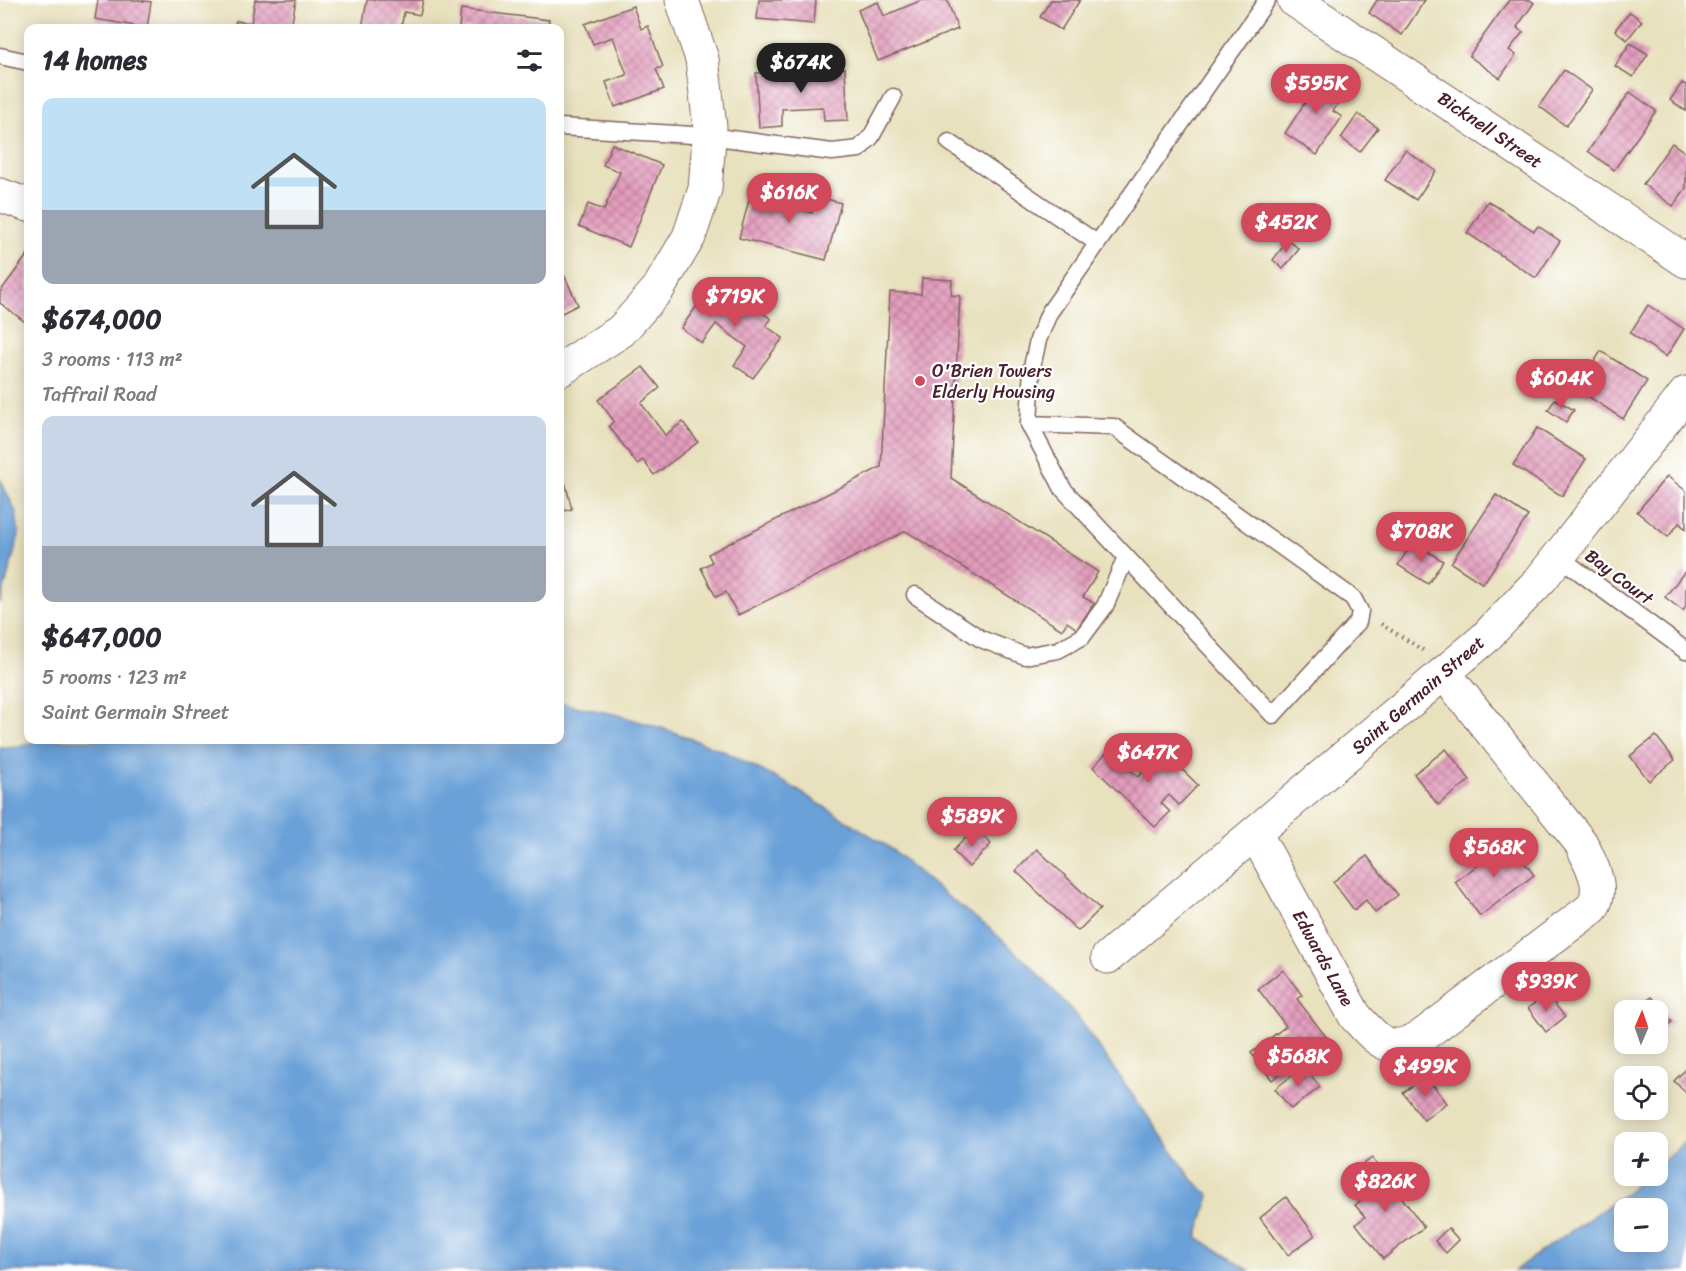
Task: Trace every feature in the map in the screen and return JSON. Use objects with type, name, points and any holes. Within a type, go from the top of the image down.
[{"type":"street","points":[[564,367],[621,331],[658,289],[689,237],[705,189],[710,127],[702,59],[682,0]]},
{"type":"street","name":"Bicknell Street","points":[[1305,3],[1682,250]]},
{"type":"street","points":[[0,195],[24,204]]},
{"type":"street","name":"Saint Germain Street","points":[[1108,957],[1448,671],[1512,611],[1686,393]]},
{"type":"street","name":"Edwards Lane","points":[[1255,833],[1355,1016],[1372,1035],[1390,1045],[1407,1045],[1422,1036],[1592,908],[1598,896],[1597,884],[1581,843],[1448,671]]},
{"type":"lane","points":[[1029,424],[1114,427],[1353,598],[1360,610],[1358,622],[1273,715],[1063,489],[1029,424],[1032,367],[1038,339],[1049,313],[1267,0]]},
{"type":"lane","points":[[0,56],[24,61]]},
{"type":"lane","points":[[564,127],[709,136],[832,152],[859,149],[871,138],[893,97]]},
{"type":"lane","points":[[949,142],[1097,243]]},
{"type":"lane","name":"Bay Court","points":[[1558,556],[1686,651]]},
{"type":"lane","points":[[915,596],[981,639],[1025,656],[1058,650],[1082,637],[1105,606],[1126,557]]},
{"type":"path","points":[[1360,610],[1448,671]]},
{"type":"water","points":[[0,479],[16,512],[19,535],[0,604]]},
{"type":"water","points":[[564,704],[614,714],[668,730],[726,752],[789,785],[889,847],[944,894],[989,928],[1032,967],[1074,1013],[1193,1180],[1210,1196],[1197,1237],[1250,1271],[0,1271],[0,747],[28,744],[564,744]]},
{"type":"water","points":[[1686,1141],[1686,1271],[1514,1271],[1614,1201],[1614,1252],[1668,1252],[1668,1198],[1618,1198],[1633,1186],[1668,1186],[1668,1157]]},
{"type":"building","points":[[98,0],[151,2],[148,24],[124,24],[95,19]]},
{"type":"building","points":[[255,0],[296,0],[292,24],[235,24],[236,21],[251,23]]},
{"type":"building","points":[[367,0],[423,0],[420,15],[404,12],[402,24],[363,24]]},
{"type":"building","points":[[759,0],[816,0],[814,24],[757,19]]},
{"type":"building","points":[[922,0],[947,0],[958,29],[878,61],[858,10],[878,2],[884,16]]},
{"type":"building","points":[[1051,0],[1080,0],[1061,30],[1040,17]]},
{"type":"building","points":[[1377,0],[1425,0],[1402,35],[1369,13]]},
{"type":"building","points":[[1509,0],[1530,0],[1534,3],[1517,27],[1523,32],[1509,50],[1516,55],[1500,78],[1469,56]]},
{"type":"building","points":[[633,6],[641,29],[648,26],[663,67],[656,69],[664,89],[615,107],[606,82],[627,75],[613,37],[593,44],[585,24]]},
{"type":"building","points":[[461,9],[549,20],[548,24],[459,24]]},
{"type":"building","points":[[1630,12],[1642,21],[1627,40],[1615,30]]},
{"type":"building","points":[[1630,43],[1648,54],[1633,77],[1615,66]]},
{"type":"building","points":[[845,68],[848,120],[824,121],[823,107],[782,109],[782,126],[759,128],[756,73]]},
{"type":"building","points":[[1564,70],[1592,90],[1566,126],[1539,106]]},
{"type":"building","points":[[1310,73],[1344,95],[1333,111],[1342,117],[1317,155],[1285,133],[1308,98],[1298,92]]},
{"type":"building","points":[[1682,83],[1686,85],[1686,111],[1670,100]]},
{"type":"building","points":[[1630,92],[1656,111],[1614,170],[1588,151]]},
{"type":"building","points":[[1358,114],[1378,128],[1360,152],[1341,138]]},
{"type":"building","points":[[1672,143],[1686,153],[1686,188],[1673,206],[1643,184]]},
{"type":"building","points":[[612,144],[662,165],[629,247],[579,226],[588,204],[604,210],[620,172],[603,165]]},
{"type":"building","points":[[1405,150],[1436,171],[1416,200],[1385,180]]},
{"type":"building","points":[[754,181],[776,187],[772,203],[812,213],[816,196],[841,203],[826,260],[739,238]]},
{"type":"building","points":[[1488,201],[1534,231],[1538,226],[1560,241],[1536,278],[1467,233]]},
{"type":"building","points":[[1288,240],[1299,249],[1283,269],[1273,260]]},
{"type":"building","points":[[24,259],[24,321],[0,303],[0,292]]},
{"type":"building","points":[[564,275],[578,305],[564,312]]},
{"type":"building","name":"O'Brien Towers Elderly Housing","points":[[922,278],[952,280],[951,295],[960,296],[951,478],[1098,572],[1083,597],[1094,603],[1077,629],[1067,622],[1062,630],[906,531],[738,615],[726,592],[716,597],[701,568],[712,562],[708,554],[881,467],[890,292],[921,294]]},
{"type":"building","points":[[711,286],[730,300],[735,293],[771,319],[766,326],[783,338],[753,378],[734,365],[747,347],[716,324],[702,343],[681,328]]},
{"type":"building","points":[[1648,305],[1684,329],[1666,357],[1630,333]]},
{"type":"building","points":[[1601,351],[1647,381],[1623,419],[1577,389]]},
{"type":"building","points":[[643,367],[660,388],[641,403],[665,435],[683,422],[698,442],[654,475],[643,460],[637,464],[609,426],[614,421],[598,400]]},
{"type":"building","points":[[1555,399],[1574,410],[1566,422],[1548,410]]},
{"type":"building","points":[[1537,428],[1586,459],[1562,496],[1513,465]]},
{"type":"building","points":[[1667,476],[1686,491],[1686,529],[1679,523],[1668,537],[1637,512]]},
{"type":"building","points":[[564,478],[572,509],[564,511]]},
{"type":"building","points":[[1496,495],[1528,516],[1483,584],[1451,563]]},
{"type":"building","points":[[1413,542],[1443,561],[1428,584],[1398,565]]},
{"type":"building","points":[[1686,570],[1686,606],[1683,611],[1665,597]]},
{"type":"building","points":[[1656,736],[1675,760],[1649,781],[1630,756]]},
{"type":"building","points":[[1446,749],[1470,780],[1438,805],[1414,774]]},
{"type":"building","points":[[1109,750],[1138,777],[1163,751],[1198,785],[1179,805],[1169,795],[1161,803],[1170,812],[1155,827],[1093,767]]},
{"type":"building","points":[[975,828],[991,844],[969,867],[953,851]]},
{"type":"building","points":[[1509,842],[1534,875],[1480,916],[1455,882]]},
{"type":"building","points":[[1037,849],[1100,909],[1078,931],[1016,871]]},
{"type":"building","points":[[1367,856],[1398,895],[1375,913],[1366,900],[1354,910],[1333,882]]},
{"type":"building","points":[[1283,970],[1302,995],[1297,999],[1327,1038],[1272,1080],[1251,1053],[1286,1026],[1258,989]]},
{"type":"building","points":[[1547,994],[1565,1017],[1546,1032],[1528,1008]]},
{"type":"building","points":[[1304,1066],[1320,1087],[1291,1109],[1275,1089]]},
{"type":"building","points":[[1686,1069],[1686,1093],[1674,1081]]},
{"type":"building","points":[[1426,1076],[1447,1103],[1424,1120],[1403,1093]]},
{"type":"building","points":[[1372,1158],[1424,1227],[1383,1259],[1356,1224],[1365,1217],[1355,1205],[1372,1192],[1356,1170]]},
{"type":"building","points":[[1286,1197],[1315,1235],[1288,1255],[1260,1218]]},
{"type":"building","points":[[1448,1228],[1459,1240],[1446,1253],[1435,1241]]},
{"type":"place","name":"O'Brien Towers Elderly Housing","points":[[920,381]]}]
